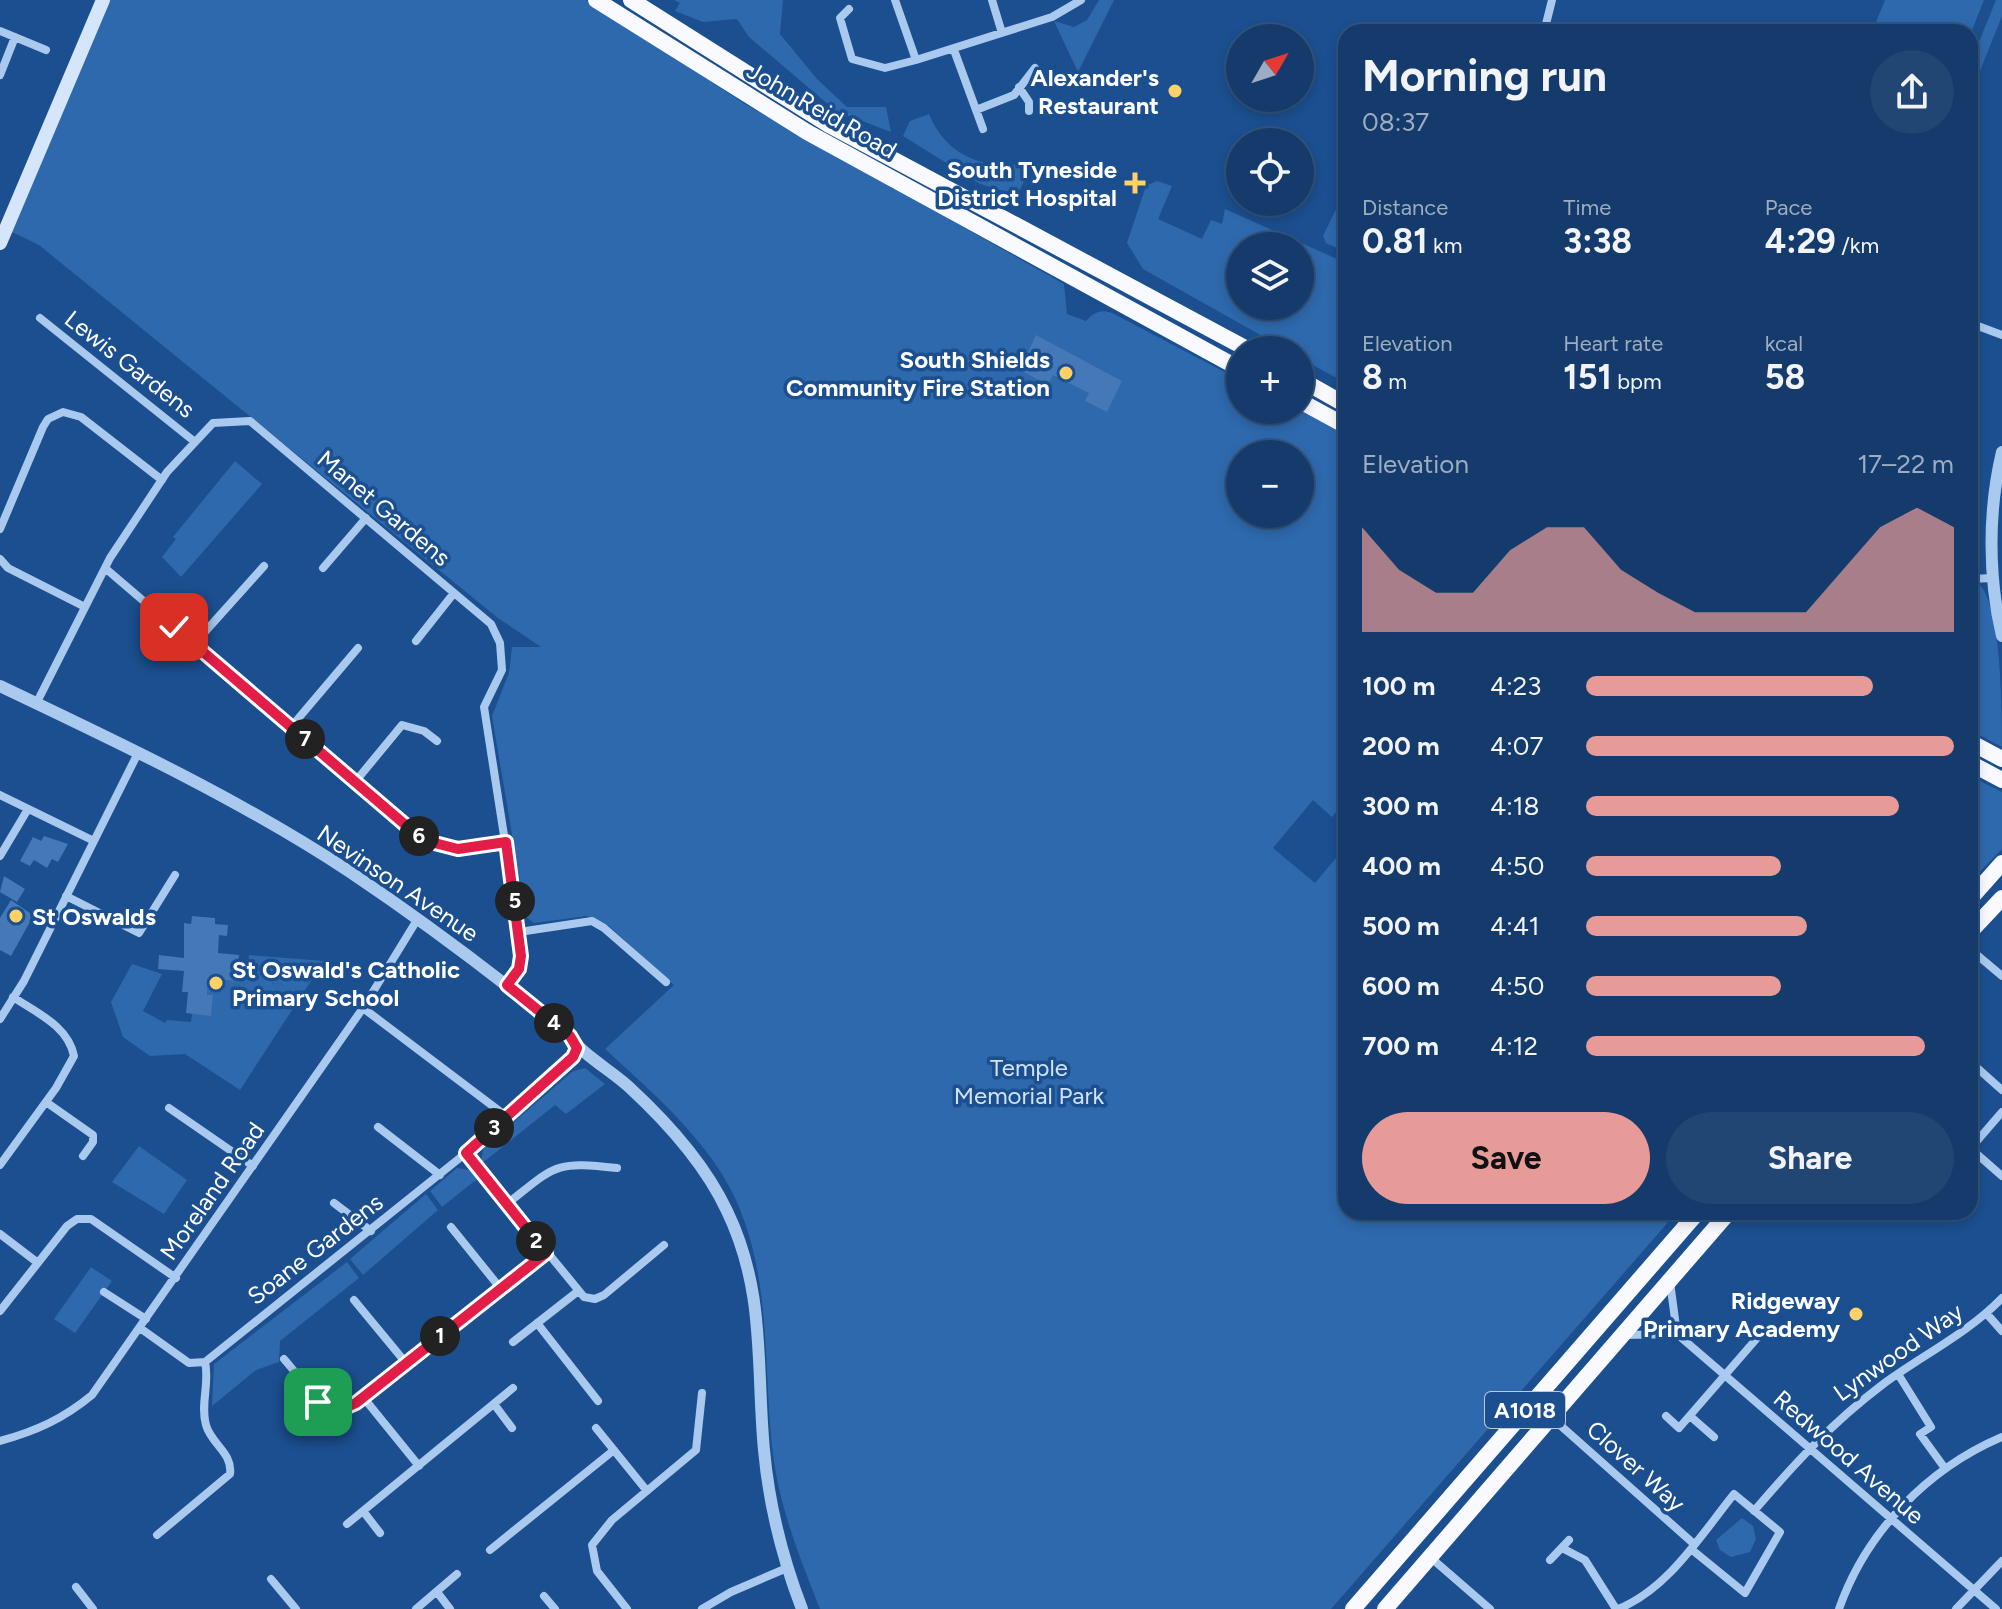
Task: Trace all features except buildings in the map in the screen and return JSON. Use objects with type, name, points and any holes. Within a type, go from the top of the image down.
[{"type":"highway","name":"John Reid Road","points":[[596,0],[807,132],[1226,361]]},
{"type":"highway","name":"John Reid Road","points":[[631,0],[829,125],[1226,338]]},
{"type":"highway","points":[[1314,387],[1338,400]]},
{"type":"highway","points":[[1314,409],[1338,422]]},
{"type":"highway","points":[[1978,746],[2002,759]]},
{"type":"highway","points":[[1978,767],[2002,780]]},
{"type":"highway","points":[[1978,890],[2002,863]]},
{"type":"highway","points":[[1978,924],[2002,898]]},
{"type":"highway","name":"A1018","points":[[1353,1609],[1691,1220]]},
{"type":"highway","name":"A1018","points":[[1385,1609],[1722,1220]]},
{"type":"highway","points":[[1651,1266],[1670,1282]]},
{"type":"highway","points":[[1605,1319],[1624,1335]]},
{"type":"highway","points":[[1412,1541],[1429,1557]]},
{"type":"main road","points":[[0,243],[3,227],[103,0]]},
{"type":"street","points":[[895,0],[916,60]]},
{"type":"street","points":[[992,0],[1002,33]]},
{"type":"street","points":[[849,9],[840,18],[852,59],[885,68],[954,50],[1054,16],[1081,0]]},
{"type":"street","points":[[1546,24],[1552,0]]},
{"type":"street","points":[[0,31],[46,50]]},
{"type":"street","points":[[0,75],[15,37]]},
{"type":"street","points":[[954,50],[983,129]]},
{"type":"street","points":[[976,110],[1014,95],[1035,68]]},
{"type":"street","points":[[1019,87],[1029,102],[1029,111]]},
{"type":"street","name":"Lewis Gardens","points":[[40,318],[195,442]]},
{"type":"street","points":[[1978,326],[2002,335]]},
{"type":"street","points":[[0,529],[43,427],[48,419],[63,412],[81,417],[162,480]]},
{"type":"street","name":"Manet Gardens","points":[[36,704],[105,568],[162,480],[213,423],[250,421],[491,624],[500,643],[502,670],[484,707],[519,932],[519,969],[507,985]]},
{"type":"street","points":[[2002,452],[1993,578],[2002,636]]},
{"type":"street","points":[[323,568],[366,518]]},
{"type":"street","points":[[0,559],[8,568],[85,607]]},
{"type":"street","points":[[194,644],[264,566]]},
{"type":"street","points":[[105,568],[423,840],[438,847],[458,849],[506,842]]},
{"type":"street","points":[[1978,579],[1993,578]]},
{"type":"street","points":[[416,641],[454,593]]},
{"type":"street","points":[[291,727],[358,648]]},
{"type":"street","name":"Nevinson Avenue","points":[[0,686],[246,810],[349,872],[507,985],[570,1036],[577,1048],[592,1055],[665,1123],[703,1171],[727,1210],[752,1287],[761,1344],[766,1473],[773,1519],[802,1609]]},
{"type":"street","points":[[355,782],[402,725],[424,731],[437,741]]},
{"type":"street","points":[[0,1019],[137,755]]},
{"type":"street","points":[[0,795],[94,841]]},
{"type":"street","points":[[0,856],[28,809]]},
{"type":"street","points":[[66,896],[139,933],[175,875]]},
{"type":"street","points":[[157,879],[169,885]]},
{"type":"street","name":"Moreland Road","points":[[0,1441],[33,1432],[69,1414],[92,1395],[363,1008],[417,920]]},
{"type":"street","points":[[519,932],[592,921],[666,982]]},
{"type":"street","points":[[1978,956],[2002,976]]},
{"type":"street","points":[[0,1165],[46,1102],[74,1056],[71,1042],[62,1030],[13,997]]},
{"type":"street","points":[[363,1008],[506,1116]]},
{"type":"street","name":"Soane Gardens","points":[[205,1362],[440,1175],[573,1057],[577,1048]]},
{"type":"street","points":[[1978,1069],[2002,1090]]},
{"type":"street","points":[[46,1102],[97,1133],[83,1156]]},
{"type":"street","points":[[169,1108],[253,1166]]},
{"type":"street","points":[[1978,1139],[2002,1112]]},
{"type":"street","points":[[378,1127],[440,1175]]},
{"type":"street","points":[[466,1153],[577,1292],[595,1299],[604,1295],[664,1245]]},
{"type":"street","points":[[1978,1155],[2002,1176]]},
{"type":"street","points":[[507,1204],[553,1168],[576,1164],[617,1168]]},
{"type":"street","points":[[334,1203],[371,1231]]},
{"type":"street","points":[[0,1311],[67,1226],[77,1219],[91,1219],[176,1278]]},
{"type":"street","points":[[451,1227],[501,1289]]},
{"type":"street","points":[[0,1234],[38,1263]]},
{"type":"street","points":[[284,1359],[326,1409],[336,1412],[363,1397],[546,1253]]},
{"type":"street","points":[[1624,1335],[1677,1334],[1670,1282]]},
{"type":"street","points":[[104,1292],[146,1319]]},
{"type":"street","points":[[513,1342],[577,1292]]},
{"type":"street","name":"Lynwood Way","points":[[1754,1511],[1808,1448],[1898,1374],[1987,1314],[2002,1298]]},
{"type":"street","points":[[354,1300],[406,1363]]},
{"type":"street","points":[[1987,1314],[2002,1331]]},
{"type":"street","points":[[537,1323],[598,1401]]},
{"type":"street","points":[[140,1328],[189,1363],[205,1362],[209,1379],[204,1421],[231,1464],[230,1474],[157,1535]]},
{"type":"street","name":"Redwood Avenue","points":[[1677,1334],[1996,1609]]},
{"type":"street","points":[[1666,1416],[1679,1428],[1758,1337]]},
{"type":"street","points":[[1898,1374],[1931,1427],[1920,1434],[1944,1467]]},
{"type":"street","points":[[347,1524],[513,1388]]},
{"type":"street","points":[[622,1607],[597,1571],[592,1545],[599,1533],[696,1450],[702,1393]]},
{"type":"street","points":[[363,1397],[419,1466]]},
{"type":"street","points":[[494,1404],[512,1428]]},
{"type":"street","points":[[1690,1416],[1714,1437]]},
{"type":"street","name":"Clover Way","points":[[1552,1418],[1692,1547]]},
{"type":"street","points":[[596,1428],[647,1491]]},
{"type":"street","points":[[1839,1609],[1866,1550],[1892,1520],[1944,1467],[2001,1440]]},
{"type":"street","points":[[490,1550],[614,1450]]},
{"type":"street","points":[[1562,1548],[1585,1560],[1617,1609],[1634,1606],[1676,1567],[1734,1494],[1780,1532],[1745,1593],[1692,1547]]},
{"type":"street","points":[[363,1511],[380,1533]]},
{"type":"street","points":[[1550,1560],[1569,1540]]},
{"type":"street","points":[[1429,1557],[1490,1609]]},
{"type":"street","points":[[1956,1609],[2002,1561]]},
{"type":"street","points":[[702,1609],[731,1592],[787,1568]]},
{"type":"street","points":[[416,1609],[457,1574]]},
{"type":"street","points":[[271,1579],[296,1609]]},
{"type":"street","points":[[76,1587],[93,1609]]},
{"type":"street","points":[[437,1592],[450,1609]]},
{"type":"street","points":[[544,1596],[555,1609]]},
{"type":"green space","name":"Temple Memorial Park","points":[[108,0],[586,0],[745,104],[1064,284],[1067,314],[1086,321],[1098,312],[1112,313],[1226,373],[1226,424],[1314,424],[1314,417],[1338,428],[1338,810],[1332,817],[1313,800],[1273,848],[1315,883],[1338,856],[1338,1220],[1670,1220],[1331,1609],[820,1609],[790,1529],[779,1488],[772,1446],[759,1278],[745,1223],[735,1197],[705,1149],[667,1107],[605,1049],[674,985],[609,926],[587,916],[534,923],[526,917],[492,716],[509,673],[512,647],[541,647],[498,618],[39,245],[12,232]]},
{"type":"green space","points":[[674,0],[783,0],[780,34],[817,79],[847,107],[886,107],[891,132],[836,111],[749,37],[737,19],[703,22],[675,11],[680,3]]},
{"type":"green space","points":[[1099,0],[1114,0],[1078,72],[1054,21],[1074,27],[1087,20]]},
{"type":"green space","points":[[1885,0],[1984,0],[1974,24],[1875,24]]},
{"type":"green space","points":[[1996,0],[2002,0],[2002,16],[1978,76],[1978,44]]},
{"type":"green space","points":[[929,114],[944,139],[965,156],[991,164],[1020,164],[1028,174],[1017,195],[980,184],[903,136],[910,121]]},
{"type":"green space","points":[[1157,181],[1172,186],[1158,219],[1202,239],[1211,220],[1222,224],[1225,209],[1226,216],[1241,216],[1277,232],[1226,232],[1226,316],[1143,269],[1127,243],[1146,186]]},
{"type":"green space","points":[[1338,205],[1338,248],[1326,243],[1323,236]]},
{"type":"green space","points":[[1314,249],[1338,259],[1338,379],[1314,366],[1314,336],[1262,336],[1234,320],[1314,320]]},
{"type":"green space","points":[[235,461],[262,484],[181,577],[162,557],[176,539],[173,537]]},
{"type":"green space","points":[[1978,584],[1987,596],[1996,636],[2002,747],[1978,734]]},
{"type":"green space","points":[[1978,780],[2002,792],[2002,849],[1978,874]]},
{"type":"green space","points":[[249,955],[324,961],[240,1090],[185,1054],[150,1056],[123,1037],[111,1002],[132,964],[162,974],[143,1011],[165,1023],[167,1020],[191,1022],[192,1014],[212,995],[207,995],[209,979],[236,981],[238,968],[248,969]]},
{"type":"green space","points":[[585,1068],[605,1084],[566,1114],[555,1105],[481,1164],[483,1149],[573,1071]]},
{"type":"green space","points":[[139,1146],[187,1180],[164,1214],[112,1182]]},
{"type":"green space","points":[[457,1168],[470,1170],[477,1179],[442,1207],[430,1191]]},
{"type":"green space","points":[[426,1194],[438,1210],[363,1275],[350,1259]]},
{"type":"green space","points":[[347,1262],[359,1278],[280,1341],[279,1362],[256,1370],[212,1406],[214,1364]]},
{"type":"green space","points":[[91,1267],[112,1281],[75,1333],[54,1319]]},
{"type":"green space","points":[[1742,1518],[1753,1526],[1756,1539],[1750,1552],[1731,1557],[1720,1550],[1716,1540]]},
{"type":"place","name":"Alexander's Restaurant","points":[[1175,91]]},
{"type":"place","name":"South Tyneside District Hospital","points":[[1135,183]]},
{"type":"place","name":"South Shields Community Fire Station","points":[[1066,373]]},
{"type":"place","name":"St Oswalds","points":[[16,916]]},
{"type":"place","name":"St Oswald's Catholic Primary School","points":[[216,983]]},
{"type":"place","name":"Ridgeway Primary Academy","points":[[1856,1314]]},
{"type":"route","points":[[174,627],[423,840],[438,847],[458,849],[506,842],[521,956],[519,969],[507,985],[570,1036],[577,1048],[573,1057],[466,1153],[546,1253],[356,1403],[336,1412],[318,1402]]}]
